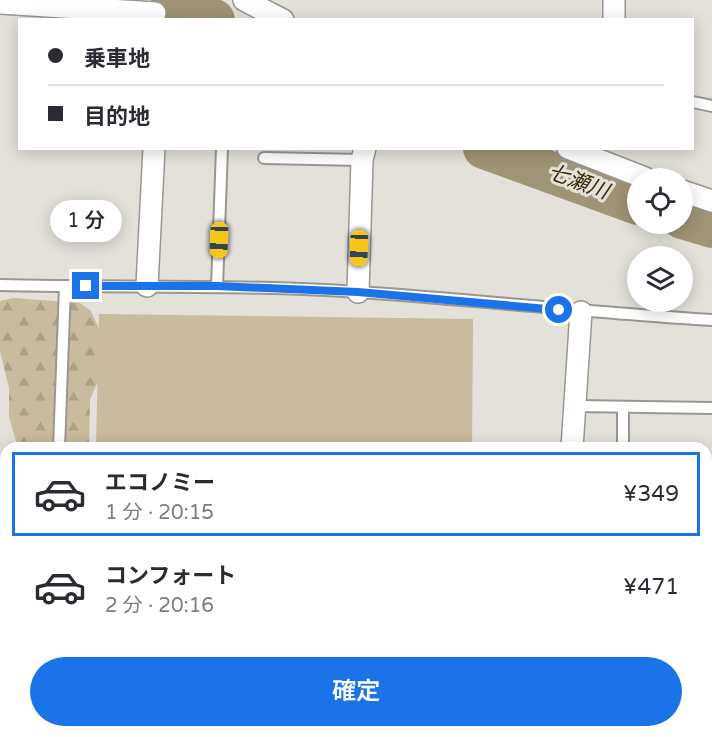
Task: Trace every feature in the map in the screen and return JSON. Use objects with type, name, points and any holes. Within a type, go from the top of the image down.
[{"type":"street","points":[[129,0],[158,10]]},
{"type":"street","points":[[244,0],[279,18]]},
{"type":"street","points":[[614,0],[614,18]]},
{"type":"street","points":[[0,3],[158,10]]},
{"type":"street","points":[[147,286],[154,150]]},
{"type":"street","points":[[573,150],[627,172]]},
{"type":"street","points":[[618,150],[619,170]]},
{"type":"street","points":[[358,292],[364,154]]},
{"type":"street","points":[[693,195],[712,201]]},
{"type":"street","points":[[572,442],[581,312]]},
{"type":"lane","points":[[694,102],[712,106]]},
{"type":"lane","points":[[217,286],[222,150]]},
{"type":"lane","points":[[264,158],[364,154]]},
{"type":"lane","points":[[0,285],[217,286],[358,292],[581,312],[712,320]]},
{"type":"lane","points":[[59,442],[65,286]]},
{"type":"lane","points":[[575,406],[712,408]]},
{"type":"lane","points":[[623,408],[623,442]]},
{"type":"green space","points":[[14,298],[80,303],[91,311],[104,340],[102,373],[90,399],[89,442],[16,442],[9,417],[9,388],[0,351],[0,301]]},
{"type":"green space","points":[[99,314],[473,319],[472,442],[96,442]]},
{"type":"waterway","name":"七瀬川","points":[[172,0],[210,18]]},
{"type":"waterway","name":"七瀬川","points":[[490,150],[627,200]]},
{"type":"waterway","name":"七瀬川","points":[[693,221],[712,227]]},
{"type":"route","points":[[86,286],[217,286],[358,292],[559,310]]}]
